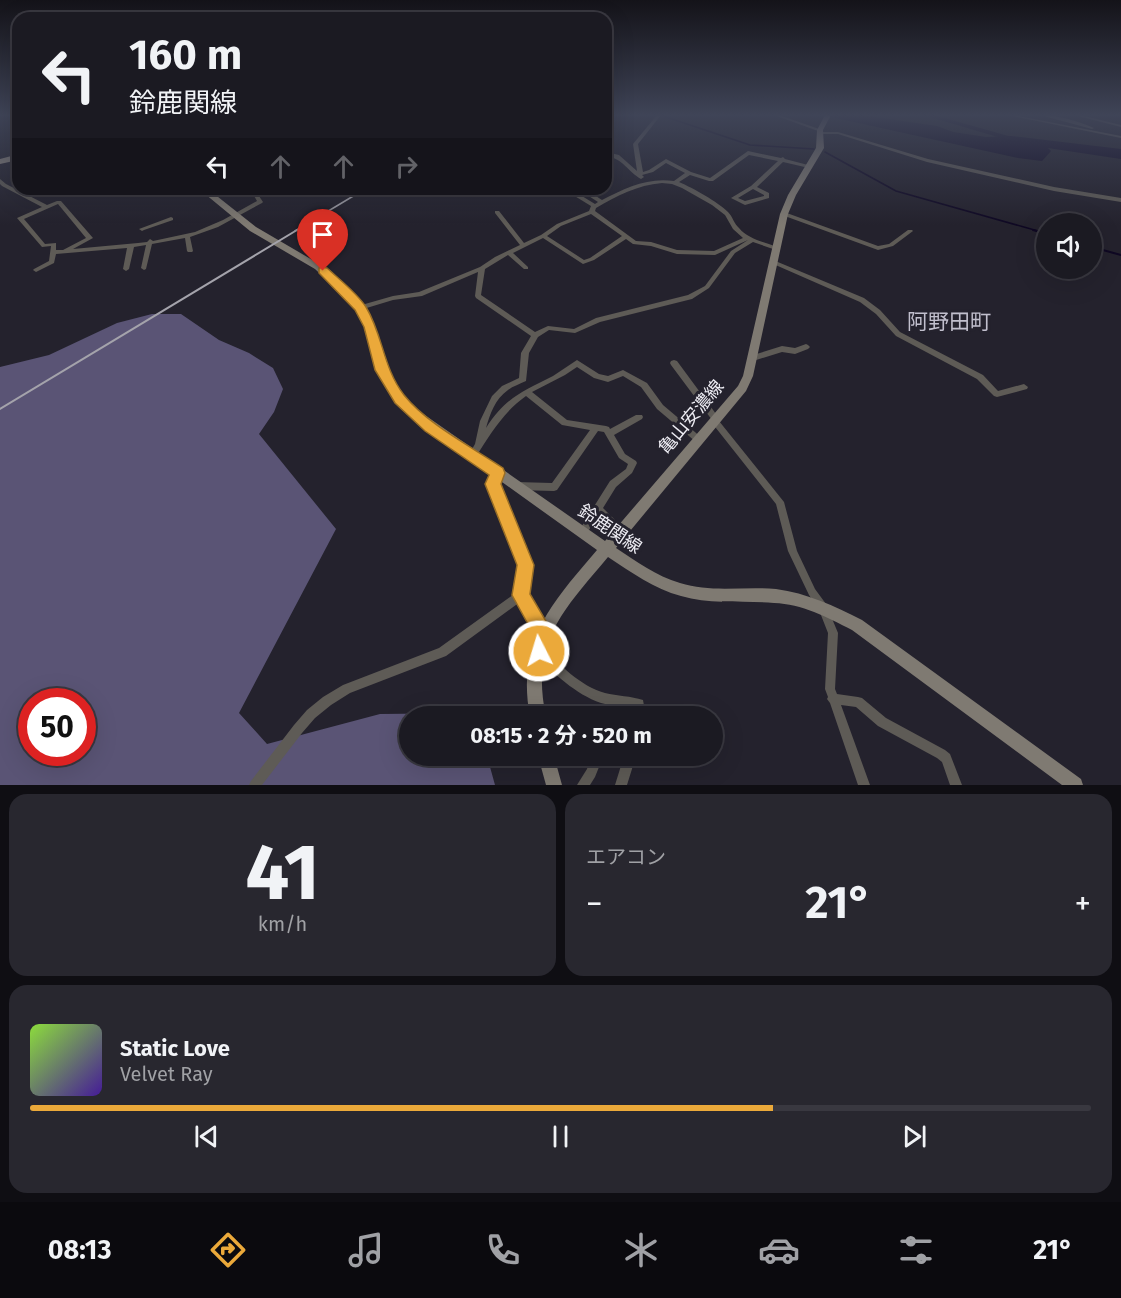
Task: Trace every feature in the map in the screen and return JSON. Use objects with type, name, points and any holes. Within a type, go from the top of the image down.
[{"type":"main road","name":"亀山安濃線","points":[[538,706],[536,673],[539,651],[544,633],[564,599],[742,388],[753,358],[784,214],[792,195],[818,152]]},
{"type":"main road","name":"鈴鹿関線","points":[[213,195],[270,240],[323,271],[360,308],[370,327],[382,370],[392,389],[423,421],[476,451],[498,473],[605,548],[657,581],[681,590],[707,595],[776,596],[823,607],[856,625],[1075,785]]},
{"type":"main road","points":[[549,766],[554,785]]},
{"type":"street","points":[[635,152],[641,163],[639,174]]},
{"type":"street","points":[[899,152],[1054,189],[1121,200]]},
{"type":"street","points":[[639,174],[651,171],[666,161],[689,173],[711,180],[748,153],[809,166]]},
{"type":"street","points":[[612,155],[617,156],[648,184]]},
{"type":"street","points":[[753,187],[767,194],[767,197],[745,203],[734,198],[753,187],[783,159]]},
{"type":"street","points":[[675,183],[689,173]]},
{"type":"street","points":[[0,181],[12,190]]},
{"type":"street","points":[[360,308],[393,298],[420,294],[482,268],[508,252],[593,209],[625,188],[648,184],[675,183],[725,212],[733,226],[750,239],[775,248]]},
{"type":"street","points":[[22,195],[46,207]]},
{"type":"street","points":[[578,195],[625,237],[635,243],[651,244],[676,252],[710,253],[750,239]]},
{"type":"street","points":[[590,195],[602,202]]},
{"type":"street","points":[[53,252],[130,245],[188,236],[260,202],[256,196]]},
{"type":"street","points":[[36,270],[52,262],[54,244],[44,246],[20,218],[59,202],[90,238],[63,252]]},
{"type":"street","points":[[497,212],[523,245]]},
{"type":"street","points":[[784,214],[878,248],[891,245],[910,231]]},
{"type":"street","points":[[142,229],[171,219]]},
{"type":"street","points":[[164,222],[171,238]]},
{"type":"street","points":[[188,236],[190,251]]},
{"type":"street","points":[[543,236],[583,262],[592,259],[625,237]]},
{"type":"street","points":[[476,451],[482,428],[494,401],[505,388],[523,379],[525,353],[535,335],[548,328],[574,332],[598,320],[690,297],[707,287],[733,252],[750,239]]},
{"type":"street","points":[[144,268],[150,241]]},
{"type":"street","points":[[126,269],[130,245]]},
{"type":"street","points":[[508,252],[526,268]]},
{"type":"street","points":[[773,262],[862,300],[878,312],[898,334],[980,377],[998,394],[1024,387]]},
{"type":"street","points":[[482,268],[478,296],[535,335]]},
{"type":"street","points":[[753,358],[782,349],[795,351],[806,347]]},
{"type":"street","points":[[476,451],[509,406],[564,374],[577,363],[597,376],[609,379],[623,373],[644,385],[660,407],[699,440]]},
{"type":"street","points":[[674,363],[715,420],[780,502],[793,551],[812,592],[823,607],[833,633],[830,689],[832,699],[864,785]]},
{"type":"street","points":[[528,393],[565,423],[606,429],[622,456],[633,463],[629,471],[613,484],[586,527]]},
{"type":"street","points":[[609,434],[639,417]]},
{"type":"street","points":[[516,486],[554,487],[596,426]]},
{"type":"street","points":[[498,473],[493,484],[526,565],[521,595],[544,633]]},
{"type":"street","points":[[598,509],[620,531]]},
{"type":"street","points":[[255,785],[297,729],[327,701],[347,690],[442,652],[521,595]]},
{"type":"street","points":[[539,651],[559,671],[591,693],[602,698],[639,704],[639,706]]},
{"type":"street","points":[[832,699],[858,702],[882,722],[941,754],[946,758],[956,785]]},
{"type":"street","points":[[583,785],[594,766]]},
{"type":"street","points":[[621,785],[627,766]]},
{"type":"shaded area","points":[[989,152],[1050,152],[1042,161]]},
{"type":"shaded area","points":[[1072,152],[1121,152],[1121,159]]},
{"type":"shaded area","points":[[152,314],[181,314],[219,340],[249,353],[273,368],[283,389],[274,412],[259,434],[336,529],[239,713],[267,744],[380,714],[399,714],[399,766],[490,766],[495,785],[0,785],[0,367],[49,355],[117,323]]},
{"type":"waterway","points":[[825,152],[896,191],[1036,230]]},
{"type":"waterway","points":[[1102,250],[1121,255]]},
{"type":"railway","points":[[295,231],[355,195]]},
{"type":"railway","points":[[0,409],[297,230]]},
{"type":"district","name":"阿野田町","points":[[949,322]]},
{"type":"route","points":[[323,271],[360,308],[370,327],[382,370],[400,399],[430,427],[498,473],[492,480],[493,484],[526,565],[521,595],[544,633],[539,651]]}]
